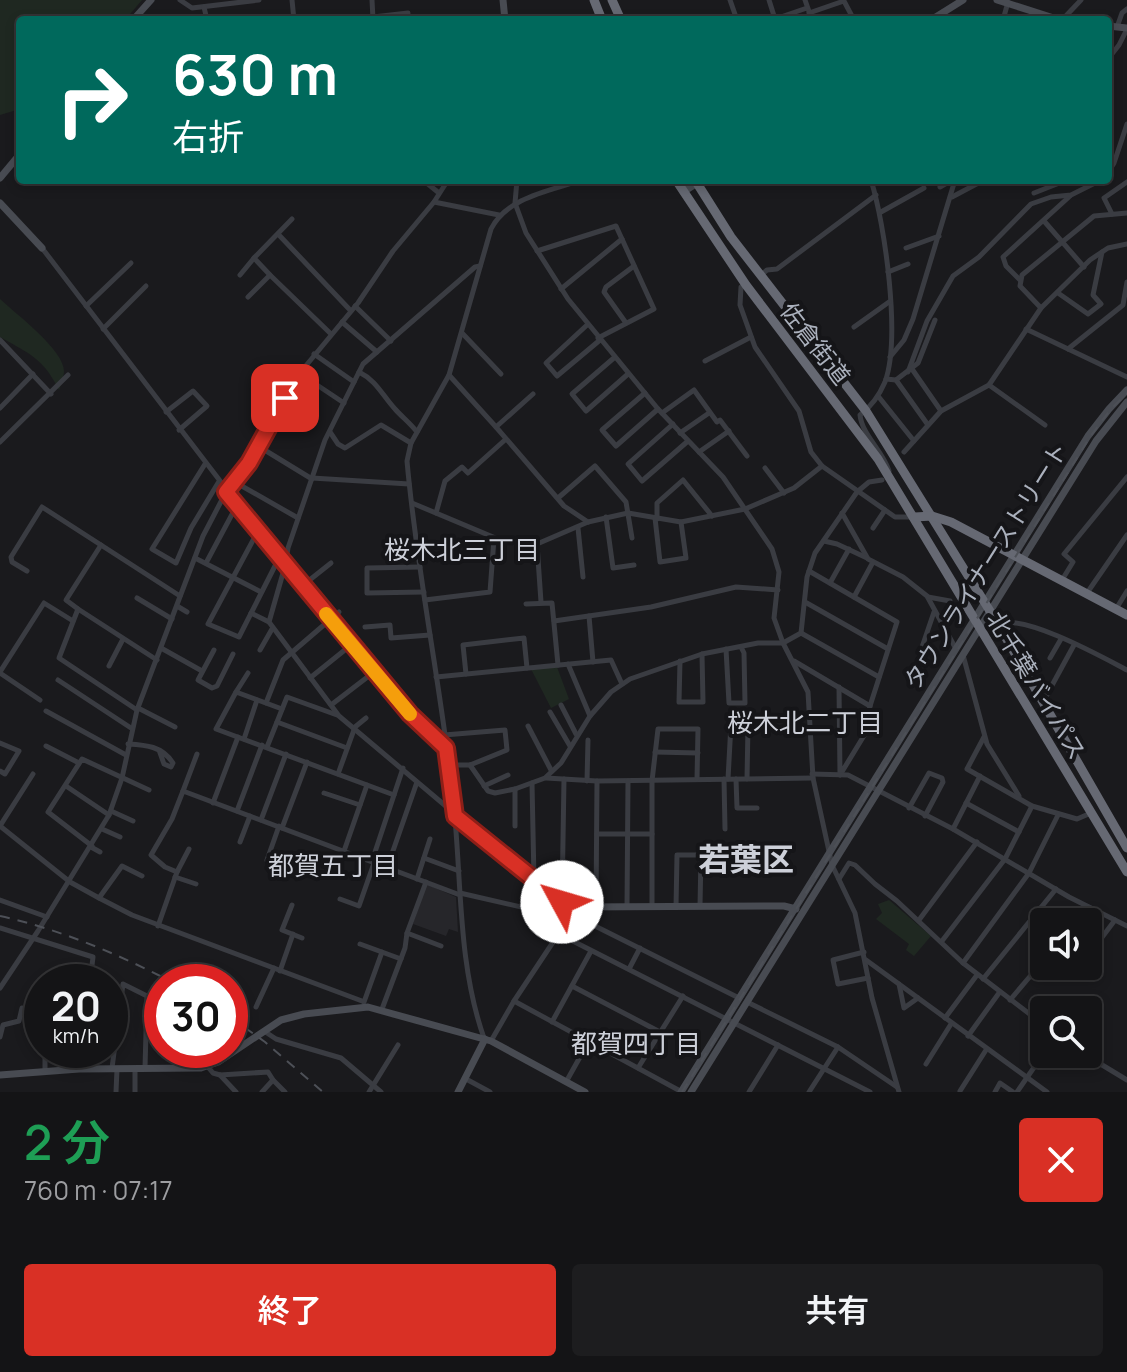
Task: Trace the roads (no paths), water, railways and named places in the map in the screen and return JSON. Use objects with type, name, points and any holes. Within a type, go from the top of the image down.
[{"type":"highway","name":"佐倉街道","points":[[678,184],[746,285],[859,430],[915,517]]},
{"type":"highway","name":"佐倉街道","points":[[700,184],[760,276],[866,411],[932,516]]},
{"type":"highway","points":[[915,517],[932,516],[951,522],[1127,615]]},
{"type":"highway","name":"北千葉バイパス","points":[[932,516],[1127,848]]},
{"type":"highway","name":"北千葉バイパス","points":[[915,517],[1127,872]]},
{"type":"street","points":[[138,16],[151,0]]},
{"type":"street","points":[[180,0],[192,8],[259,0]]},
{"type":"street","points":[[805,0],[809,14],[844,1],[852,16]]},
{"type":"street","points":[[936,16],[954,2],[963,0]]},
{"type":"street","points":[[997,0],[1049,16]]},
{"type":"street","points":[[1065,16],[1081,0]]},
{"type":"street","points":[[204,7],[206,16]]},
{"type":"street","points":[[1112,54],[1127,28],[1113,26],[1127,9]]},
{"type":"street","points":[[388,16],[408,13]]},
{"type":"street","points":[[1112,164],[1127,124]]},
{"type":"street","points":[[1120,149],[1127,145]]},
{"type":"street","points":[[0,178],[16,159]]},
{"type":"street","points":[[1112,214],[1104,198],[1127,182]]},
{"type":"street","points":[[428,184],[439,193]]},
{"type":"street","points":[[0,988],[70,882],[110,813],[122,778],[131,728],[195,558],[226,492],[258,446],[301,371],[353,309],[445,184]]},
{"type":"street","points":[[517,184],[515,203],[526,233],[561,289],[587,325],[660,411],[723,477],[772,549],[779,572],[774,618],[810,698],[812,776],[829,854],[855,913],[868,978],[898,1089]]},
{"type":"street","points":[[488,1040],[475,1007],[464,941],[455,815],[407,461],[411,443],[449,375],[491,229],[499,215],[515,203],[570,184]]},
{"type":"street","points":[[683,192],[694,184]]},
{"type":"street","points":[[872,184],[881,212],[888,272],[890,357],[886,379],[878,396],[860,415],[860,423],[885,460],[893,482]]},
{"type":"street","points":[[940,187],[946,184]]},
{"type":"street","points":[[890,357],[904,340],[913,319],[953,184]]},
{"type":"street","points":[[951,197],[976,184]]},
{"type":"street","points":[[1034,193],[1057,184]]},
{"type":"street","points":[[1041,308],[1020,286],[1020,280],[1006,266],[1003,257],[1071,195],[1093,184]]},
{"type":"street","points":[[881,212],[924,188]]},
{"type":"street","points":[[760,276],[767,270],[777,269],[876,195]]},
{"type":"street","points":[[910,371],[927,321],[953,276],[979,257],[1031,204],[1051,197],[1071,195]]},
{"type":"street","points":[[434,202],[499,215]]},
{"type":"street","points":[[0,203],[42,248],[285,566],[410,714],[446,748]]},
{"type":"street","points":[[1020,280],[1094,216],[1127,213]]},
{"type":"street","points":[[240,275],[292,219]]},
{"type":"street","points":[[1044,221],[1084,267]]},
{"type":"street","points":[[537,251],[616,226],[654,309],[599,339],[557,376],[546,363],[587,325]]},
{"type":"street","points":[[278,234],[353,309],[391,341]]},
{"type":"street","points":[[906,248],[940,236]]},
{"type":"street","points":[[561,289],[622,239]]},
{"type":"street","points":[[904,452],[941,411],[989,385],[1041,308],[1084,267],[1102,252],[1127,244]]},
{"type":"street","points":[[1058,293],[1088,314],[1101,304],[1093,295],[1102,252]]},
{"type":"street","points":[[254,258],[331,334]]},
{"type":"street","points":[[86,306],[131,263]]},
{"type":"street","points":[[888,272],[908,264]]},
{"type":"street","points":[[260,650],[270,625],[288,548],[312,478],[329,432],[363,364],[475,267],[480,266]]},
{"type":"street","points":[[626,323],[604,292],[606,287],[634,266]]},
{"type":"street","points":[[248,297],[270,275]]},
{"type":"street","points":[[1068,349],[1123,305],[1127,282]]},
{"type":"street","points":[[746,285],[741,287],[739,297],[751,337],[761,357],[799,411],[811,452],[822,466],[895,517],[915,517]]},
{"type":"street","points":[[103,329],[146,286]]},
{"type":"street","points":[[854,327],[890,301]]},
{"type":"street","points":[[886,379],[896,380],[918,363],[935,320]]},
{"type":"street","points":[[342,322],[377,352]]},
{"type":"street","points":[[1026,329],[1127,377]]},
{"type":"street","points":[[461,332],[501,374]]},
{"type":"street","points":[[705,361],[751,337]]},
{"type":"street","points":[[0,340],[51,394]]},
{"type":"street","points":[[314,354],[354,382]]},
{"type":"street","points":[[615,357],[572,394],[586,411],[629,374]]},
{"type":"street","points":[[301,371],[344,403]]},
{"type":"street","points":[[910,371],[941,411]]},
{"type":"street","points":[[359,372],[372,378],[396,411],[417,432]]},
{"type":"street","points":[[0,408],[33,374]]},
{"type":"street","points":[[0,442],[68,375]]},
{"type":"street","points":[[449,375],[564,506],[588,522]]},
{"type":"street","points":[[896,380],[928,425]]},
{"type":"street","points":[[989,385],[1045,425]]},
{"type":"street","points":[[645,393],[602,430],[616,446],[660,411],[694,390],[747,456]]},
{"type":"street","name":"タウンライナーストリート","points":[[1018,559],[1100,419],[1127,390]]},
{"type":"street","points":[[166,412],[193,391],[207,406],[179,430]]},
{"type":"street","points":[[496,427],[533,394]]},
{"type":"street","points":[[878,396],[914,441]]},
{"type":"street","name":"タウンライナーストリート","points":[[681,1092],[832,865],[874,790],[1018,559],[1096,441],[1127,402]]},
{"type":"street","points":[[680,433],[709,412]]},
{"type":"street","points":[[673,424],[628,464],[642,481],[688,441]]},
{"type":"street","points":[[329,432],[345,448],[381,425],[411,443]]},
{"type":"street","points":[[699,452],[729,431]]},
{"type":"street","points":[[436,513],[445,481],[462,467],[468,473],[506,439]]},
{"type":"street","points":[[258,446],[312,478],[409,484]]},
{"type":"street","points":[[205,464],[152,549],[176,563],[191,528],[218,482]]},
{"type":"street","points":[[558,498],[595,466],[623,497],[632,538]]},
{"type":"street","points":[[411,503],[494,538],[510,543],[537,544],[588,522],[628,513],[681,522],[745,509],[784,493],[808,479],[822,466]]},
{"type":"street","points":[[765,468],[784,493]]},
{"type":"street","points":[[1061,581],[1073,562],[1064,554],[1124,486],[1127,477]]},
{"type":"street","points":[[681,522],[686,558],[660,562],[657,503],[683,480],[712,516]]},
{"type":"street","points":[[801,633],[809,571],[815,553],[857,492],[869,482],[882,480]]},
{"type":"street","points":[[233,481],[298,518]]},
{"type":"street","points":[[206,563],[237,505]]},
{"type":"street","points":[[27,571],[12,562],[11,557],[42,507],[180,596]]},
{"type":"street","points":[[873,528],[885,510]]},
{"type":"street","points":[[842,513],[871,560]]},
{"type":"street","points":[[606,517],[613,568],[634,565]]},
{"type":"street","points":[[578,528],[583,577]]},
{"type":"street","points":[[258,531],[208,624],[239,637],[279,558]]},
{"type":"street","points":[[1087,594],[1127,535]]},
{"type":"street","points":[[425,600],[490,592],[494,538]]},
{"type":"street","points":[[824,541],[849,549],[903,577],[927,596],[959,652],[984,737],[996,762],[1020,797]]},
{"type":"street","points":[[537,544],[541,603]]},
{"type":"street","points":[[101,545],[66,600],[157,660]]},
{"type":"street","points":[[830,583],[849,549]]},
{"type":"street","points":[[195,558],[262,592]]},
{"type":"street","points":[[854,597],[871,560]]},
{"type":"street","points":[[302,586],[331,563]]},
{"type":"street","points":[[420,567],[367,568],[367,593],[424,592]]},
{"type":"street","points":[[809,571],[897,622],[862,742],[840,775]]},
{"type":"street","points":[[554,621],[651,607],[736,587],[778,590]]},
{"type":"street","points":[[1116,609],[1127,591]]},
{"type":"street","points":[[927,596],[950,601]]},
{"type":"street","points":[[137,598],[172,619]]},
{"type":"street","points":[[805,602],[888,649]]},
{"type":"street","points":[[40,700],[0,672],[44,603],[73,621]]},
{"type":"street","points":[[526,604],[552,603],[558,665]]},
{"type":"street","points":[[177,606],[187,612]]},
{"type":"street","points":[[78,609],[59,658],[138,709],[175,727]]},
{"type":"street","points":[[920,653],[935,611]]},
{"type":"street","points":[[266,703],[283,660],[339,612]]},
{"type":"street","points":[[251,613],[270,625],[339,716]]},
{"type":"street","points":[[589,616],[593,662]]},
{"type":"street","points":[[998,624],[1008,620],[1061,639],[1127,670]]},
{"type":"street","points":[[365,627],[390,625],[391,638],[430,635]]},
{"type":"street","points":[[545,778],[561,763],[590,716],[622,684],[702,654],[783,643],[801,633]]},
{"type":"street","points":[[801,633],[879,677]]},
{"type":"street","points":[[466,674],[463,645],[524,638],[527,668]]},
{"type":"street","points":[[109,666],[123,639]]},
{"type":"street","points":[[1050,658],[1061,639]]},
{"type":"street","points":[[310,678],[351,645]]},
{"type":"street","points":[[1043,702],[1074,645]]},
{"type":"street","points":[[726,649],[729,703],[745,703],[744,653],[741,647]]},
{"type":"street","points":[[161,648],[202,671]]},
{"type":"street","points":[[214,650],[198,680],[212,688],[217,686],[233,654]]},
{"type":"street","points":[[680,661],[679,702],[703,702],[702,654]]},
{"type":"street","points":[[436,677],[611,660],[622,684]]},
{"type":"street","points":[[793,661],[870,706]]},
{"type":"street","points":[[568,664],[590,716]]},
{"type":"street","points":[[331,705],[374,672]]},
{"type":"street","points":[[248,673],[216,729],[394,795]]},
{"type":"street","points":[[58,680],[131,728]]},
{"type":"street","points":[[839,687],[840,775]]},
{"type":"street","points":[[236,692],[282,709]]},
{"type":"street","points":[[237,811],[287,697],[339,716],[573,913],[838,1047],[898,1089]]},
{"type":"street","points":[[213,803],[257,700]]},
{"type":"street","points":[[561,705],[577,735]]},
{"type":"street","points":[[46,711],[126,755]]},
{"type":"street","points":[[550,712],[570,747]]},
{"type":"street","points":[[338,774],[355,727],[366,718]]},
{"type":"street","points":[[277,722],[347,748]]},
{"type":"street","points":[[725,829],[731,724],[748,726],[747,779]]},
{"type":"street","points":[[528,726],[551,770]]},
{"type":"street","points":[[444,735],[504,729],[507,750],[470,765],[449,765]]},
{"type":"street","points":[[652,907],[652,781],[658,729],[698,729],[697,779]]},
{"type":"street","points":[[984,737],[967,769],[1032,806],[1077,819],[1091,813]]},
{"type":"street","points":[[587,781],[588,740]]},
{"type":"street","points":[[0,743],[19,751],[5,774],[0,771]]},
{"type":"street","points":[[128,744],[148,744],[159,750]]},
{"type":"street","points":[[46,746],[79,763]]},
{"type":"street","points":[[655,752],[698,753]]},
{"type":"street","points":[[196,884],[165,867],[151,855],[172,819],[197,754]]},
{"type":"street","points":[[261,820],[286,754]]},
{"type":"street","points":[[100,852],[48,812],[82,759],[149,790]]},
{"type":"street","points":[[267,860],[307,762]]},
{"type":"street","points":[[470,765],[484,786],[495,793],[545,778],[652,781],[848,775],[953,829],[1127,926]]},
{"type":"street","points":[[342,901],[359,906],[403,768]]},
{"type":"street","points":[[909,808],[929,773],[942,778],[943,782],[925,816]]},
{"type":"street","points":[[33,774],[0,826],[70,882],[158,926],[277,969],[364,1005],[488,1040],[585,1092]]},
{"type":"street","points":[[484,786],[508,775]]},
{"type":"street","points":[[953,829],[980,776]]},
{"type":"street","points":[[562,902],[564,779]]},
{"type":"street","points":[[736,779],[737,808],[757,808]]},
{"type":"street","points":[[387,868],[417,781]]},
{"type":"street","points":[[596,907],[597,781]]},
{"type":"street","points":[[627,907],[628,781]]},
{"type":"street","points":[[532,783],[534,880]]},
{"type":"street","points":[[344,851],[367,785]]},
{"type":"street","points":[[66,786],[110,813],[133,821]]},
{"type":"street","points":[[515,789],[515,826]]},
{"type":"street","name":"タウンライナーストリート","points":[[743,1000],[829,854],[874,790]]},
{"type":"street","points":[[183,791],[460,894],[573,913],[596,907],[796,909]]},
{"type":"street","points":[[324,793],[360,805]]},
{"type":"street","points":[[966,803],[1019,832]]},
{"type":"street","points":[[942,942],[1005,859],[1032,806]]},
{"type":"street","points":[[963,963],[1029,873],[1058,815]]},
{"type":"street","points":[[240,842],[250,816]]},
{"type":"street","points":[[102,829],[120,837]]},
{"type":"street","points":[[597,834],[652,834]]},
{"type":"street","points":[[417,879],[430,839]]},
{"type":"street","points":[[919,920],[977,842]]},
{"type":"street","points":[[158,926],[176,874],[189,849]]},
{"type":"street","points":[[676,907],[677,855],[701,855],[700,906]]},
{"type":"street","points":[[357,877],[363,858]]},
{"type":"street","points":[[424,858],[459,871]]},
{"type":"street","points":[[838,879],[848,865],[855,865],[963,963],[1030,1015]]},
{"type":"street","points":[[99,898],[122,866],[140,873]]},
{"type":"street","points":[[382,1009],[426,882]]},
{"type":"street","points":[[945,1018],[1056,889]]},
{"type":"street","points":[[0,900],[47,917]]},
{"type":"street","points":[[292,905],[282,930],[302,938]]},
{"type":"street","points":[[458,1092],[488,1040],[573,913]]},
{"type":"street","points":[[1102,937],[1115,920]]},
{"type":"street","points":[[0,928],[93,957],[92,964]]},
{"type":"street","points":[[407,933],[441,946]]},
{"type":"street","points":[[256,1007],[293,934]]},
{"type":"street","points":[[559,934],[870,1092]]},
{"type":"street","points":[[360,944],[401,959]]},
{"type":"street","points":[[629,969],[640,948]]},
{"type":"street","points":[[552,1022],[591,951]]},
{"type":"street","points":[[364,1005],[382,952]]},
{"type":"street","points":[[864,952],[833,960],[838,984],[868,978]]},
{"type":"street","points":[[865,960],[1047,1092]]},
{"type":"street","points":[[1010,1000],[1030,976]]},
{"type":"street","points":[[898,983],[904,1008],[918,998]]},
{"type":"street","points":[[572,986],[660,1032]]},
{"type":"street","points":[[968,1036],[999,993]]},
{"type":"street","points":[[638,1068],[683,996]]},
{"type":"street","points":[[514,1001],[681,1092]]},
{"type":"street","points":[[248,1041],[281,1020],[364,1005]]},
{"type":"street","points":[[0,1037],[3,1025],[19,1021],[22,1008]]},
{"type":"street","name":"タウンライナーストリート","points":[[691,1092],[730,1020]]},
{"type":"street","points":[[926,1064],[951,1024]]},
{"type":"street","points":[[263,1031],[276,1039],[341,1058],[381,1092]]},
{"type":"street","points":[[566,1082],[589,1041]]},
{"type":"street","points":[[369,1092],[398,1045]]},
{"type":"street","points":[[749,1092],[778,1045]]},
{"type":"street","points":[[809,1092],[838,1047]]},
{"type":"street","points":[[960,1091],[986,1050]]},
{"type":"street","points":[[1102,1065],[1127,1080]]},
{"type":"street","points":[[0,1075],[115,1068],[116,1092]]},
{"type":"street","points":[[128,1068],[144,1068]]},
{"type":"street","points":[[135,1068],[135,1092]]},
{"type":"street","points":[[145,1068],[199,1068]]},
{"type":"street","points":[[209,1068],[220,1075],[268,1072],[285,1092]]},
{"type":"street","points":[[995,1092],[1000,1083],[1015,1092],[1033,1068]]},
{"type":"street","points":[[220,1075],[236,1092]]},
{"type":"street","points":[[466,1079],[490,1092]]},
{"type":"street","points":[[262,1092],[273,1080]]},
{"type":"railway","points":[[682,1092],[1090,437],[1127,393]]},
{"type":"railway","points":[[0,916],[88,943],[144,968]]},
{"type":"railway","points":[[248,1030],[323,1092]]},
{"type":"district","name":"桜木北三丁目","points":[[462,549]]},
{"type":"district","name":"桜木北二丁目","points":[[805,722]]},
{"type":"district","name":"若葉区","points":[[746,859]]},
{"type":"district","name":"都賀五丁目","points":[[333,865]]},
{"type":"district","name":"都賀四丁目","points":[[636,1043]]}]
